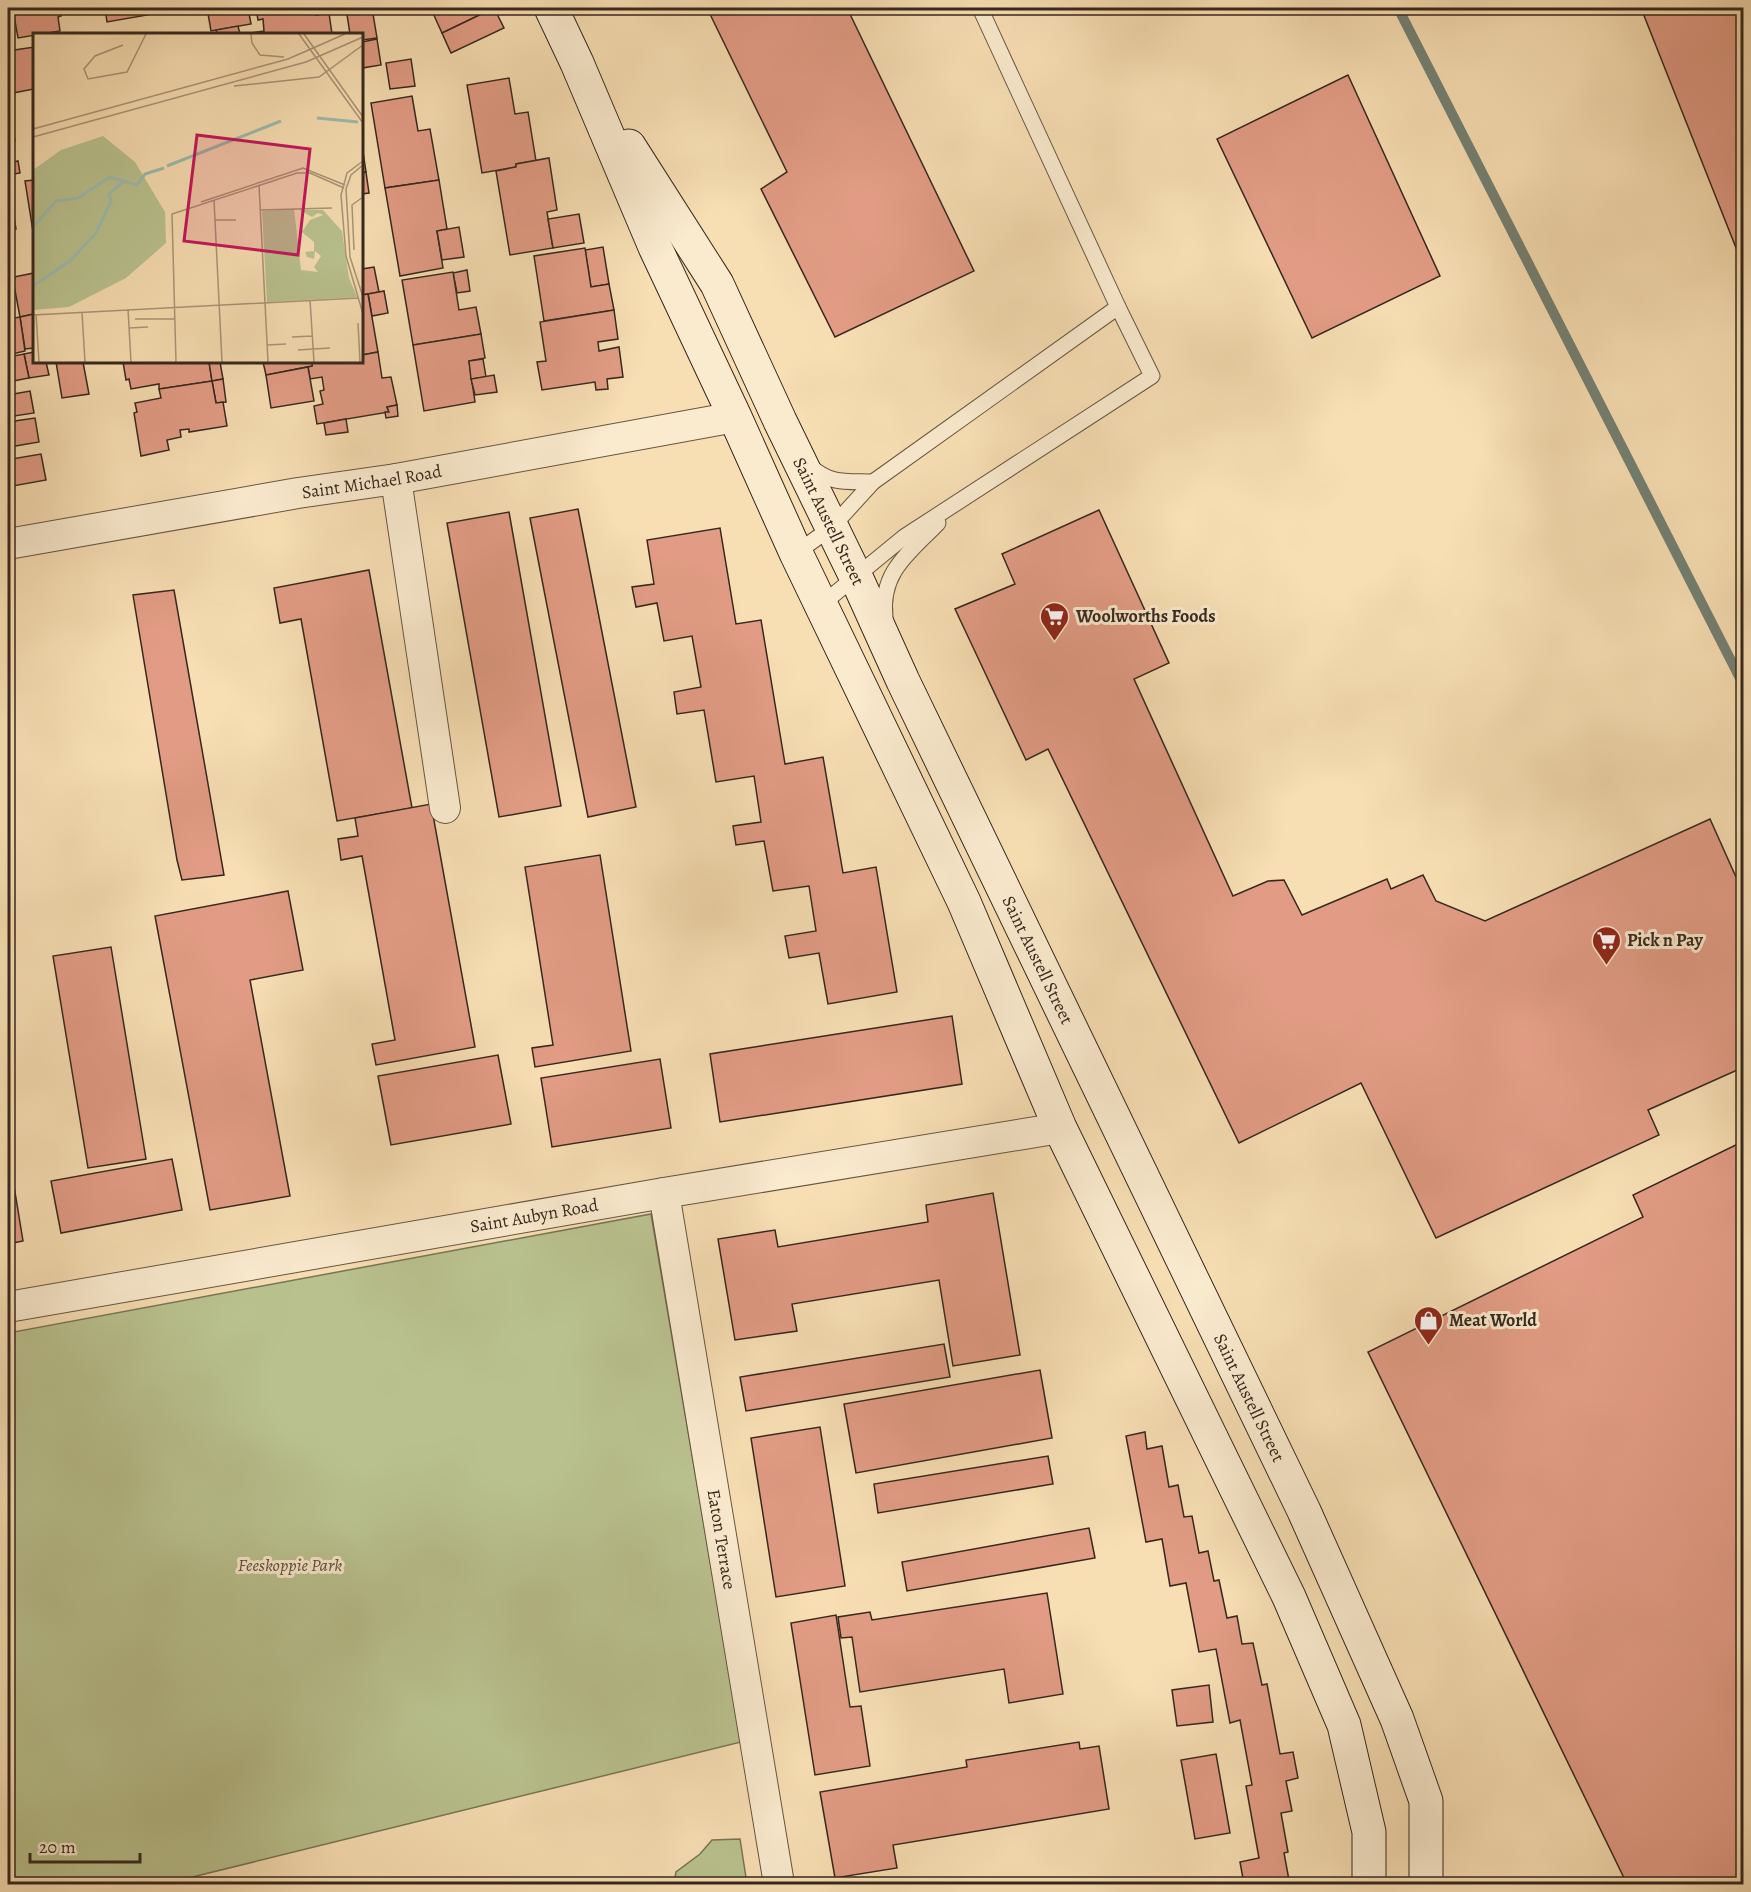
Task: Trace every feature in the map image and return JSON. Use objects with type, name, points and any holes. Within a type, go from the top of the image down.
[{"type":"street","name":"Saint Austell Street","points":[[551,8],[577,63],[655,247],[796,553],[964,902],[1060,1128],[1289,1596],[1344,1725],[1370,1832],[1369,1884]]},
{"type":"street","name":"Saint Austell Street","points":[[577,63],[717,284],[903,681],[1304,1511],[1397,1719],[1426,1801],[1426,1884]]},
{"type":"street","name":"Saint Michael Road","points":[[8,544],[286,495],[396,479],[735,417]]},
{"type":"street","points":[[396,479],[445,808]]},
{"type":"street","name":"Saint Aubyn Road","points":[[8,1307],[664,1193],[1060,1128]]},
{"type":"street","name":"Eaton Terrace","points":[[664,1193],[779,1884]]},
{"type":"lane","points":[[821,605],[904,537],[1152,376],[980,8]]},
{"type":"lane","points":[[796,553],[831,528],[873,482],[1118,307]]},
{"type":"lane","points":[[780,421],[804,457],[819,474],[831,480],[873,482]]},
{"type":"lane","points":[[903,681],[886,639],[883,600],[887,586],[901,561],[957,504]]},
{"type":"green space","name":"Feeskoppie Park","points":[[651,1214],[741,1742],[164,1884],[8,1884],[8,1333]]},
{"type":"green space","points":[[740,1839],[747,1884],[674,1884],[676,1872],[700,1854],[712,1840]]},
{"type":"building","points":[[8,8],[59,8],[60,31],[33,33],[33,36],[18,38],[13,10],[8,11]]},
{"type":"building","points":[[105,8],[151,8],[153,14],[107,22]]},
{"type":"building","points":[[207,8],[248,8],[251,24],[211,31]]},
{"type":"building","points":[[256,8],[315,8],[316,15],[329,13],[332,33],[250,33],[264,31],[263,19],[258,20]]},
{"type":"building","points":[[315,8],[324,8],[325,13],[316,15]]},
{"type":"building","points":[[346,8],[372,8],[377,38],[363,40],[363,33],[350,33]]},
{"type":"building","points":[[439,8],[494,8],[442,33],[432,11]]},
{"type":"building","points":[[494,8],[504,28],[451,53],[442,33]]},
{"type":"building","points":[[707,8],[847,8],[974,271],[835,337],[761,189],[787,172]]},
{"type":"building","points":[[1641,8],[1744,8],[1744,268]]},
{"type":"building","points":[[238,26],[240,33],[217,33],[216,30]]},
{"type":"building","points":[[377,39],[381,65],[363,68],[363,42]]},
{"type":"building","points":[[33,47],[33,89],[13,93],[8,51]]},
{"type":"building","points":[[411,59],[415,86],[390,89],[386,63]]},
{"type":"building","points":[[1348,75],[1440,276],[1312,338],[1217,139]]},
{"type":"building","points":[[509,78],[515,114],[528,112],[536,161],[482,173],[467,85]]},
{"type":"building","points":[[412,96],[418,131],[430,129],[439,180],[385,188],[371,103]]},
{"type":"building","points":[[8,97],[15,141],[8,143]]},
{"type":"building","points":[[363,152],[366,172],[363,173]]},
{"type":"building","points":[[549,158],[557,210],[547,212],[553,248],[510,255],[496,171],[516,167],[516,164]]},
{"type":"building","points":[[18,161],[20,173],[8,175],[8,163]]},
{"type":"building","points":[[366,172],[369,193],[363,194],[363,173]]},
{"type":"building","points":[[33,180],[33,232],[25,181]]},
{"type":"building","points":[[439,180],[447,229],[437,231],[443,268],[400,276],[385,188]]},
{"type":"building","points":[[8,181],[16,229],[8,231]]},
{"type":"building","points":[[579,214],[584,243],[553,248],[548,219]]},
{"type":"building","points":[[459,227],[464,257],[442,260],[437,231]]},
{"type":"building","points":[[603,247],[609,284],[591,287],[585,250]]},
{"type":"building","points":[[585,248],[591,287],[609,284],[614,310],[544,321],[534,256]]},
{"type":"building","points":[[8,249],[15,279],[8,281]]},
{"type":"building","points":[[374,267],[379,292],[363,295],[363,269]]},
{"type":"building","points":[[467,270],[470,291],[457,293],[453,273]]},
{"type":"building","points":[[453,272],[459,310],[476,307],[481,334],[413,345],[402,280]]},
{"type":"building","points":[[33,273],[33,314],[20,317],[14,277]]},
{"type":"building","points":[[384,291],[388,313],[372,316],[368,294]]},
{"type":"building","points":[[368,294],[378,352],[363,355],[363,295]]},
{"type":"building","points":[[614,310],[618,339],[598,342],[599,351],[619,347],[623,377],[607,379],[608,389],[596,390],[595,382],[542,390],[537,362],[546,361],[540,322]]},
{"type":"building","points":[[33,314],[33,348],[25,349],[20,317]]},
{"type":"building","points":[[20,317],[25,351],[8,355],[8,319]]},
{"type":"building","points":[[481,334],[485,358],[469,361],[475,402],[424,411],[413,345]]},
{"type":"building","points":[[33,352],[33,363],[46,363],[49,375],[29,378],[24,354]]},
{"type":"building","points":[[378,352],[382,378],[391,377],[397,405],[387,407],[389,412],[317,424],[314,406],[323,404],[320,391],[324,390],[322,377],[310,379],[308,367],[312,366],[312,363],[363,363],[363,355]]},
{"type":"building","points":[[24,354],[29,378],[8,382],[8,357]]},
{"type":"building","points":[[483,359],[486,377],[471,379],[469,361]]},
{"type":"building","points":[[56,363],[83,363],[89,394],[62,398]]},
{"type":"building","points":[[123,363],[209,363],[212,381],[159,389],[159,384],[131,389],[129,379],[126,380]]},
{"type":"building","points":[[209,363],[220,363],[223,379],[212,381]]},
{"type":"building","points":[[263,363],[312,363],[312,366],[266,375]]},
{"type":"building","points":[[308,367],[314,401],[271,408],[266,375]]},
{"type":"building","points":[[494,375],[497,392],[475,395],[471,379]]},
{"type":"building","points":[[223,379],[226,402],[216,403],[212,381]]},
{"type":"building","points":[[212,381],[216,403],[223,402],[227,426],[189,432],[189,429],[180,430],[181,437],[167,440],[169,450],[141,456],[134,413],[137,412],[135,403],[161,398],[159,389]]},
{"type":"building","points":[[30,391],[34,413],[8,417],[8,395]]},
{"type":"building","points":[[397,405],[398,416],[386,418],[385,412],[389,412],[387,407]]},
{"type":"building","points":[[35,418],[39,442],[10,447],[10,454],[8,454],[8,422]]},
{"type":"building","points":[[346,419],[348,432],[326,435],[324,423]]},
{"type":"building","points":[[8,454],[12,459],[41,454],[46,480],[13,486],[12,482],[8,483]]},
{"type":"building","points":[[578,509],[636,807],[588,817],[530,518]]},
{"type":"building","points":[[1099,510],[1169,663],[1134,679],[1233,896],[1268,881],[1284,880],[1302,915],[1387,879],[1391,889],[1423,875],[1436,901],[1485,921],[1710,819],[1744,895],[1744,1067],[1648,1110],[1659,1135],[1436,1238],[1361,1083],[1239,1143],[1048,749],[1026,760],[955,609],[1015,584],[1002,554]]},
{"type":"building","points":[[509,512],[561,806],[499,817],[447,523]]},
{"type":"building","points":[[720,528],[736,624],[761,620],[785,764],[823,757],[843,873],[876,867],[897,992],[828,1004],[819,953],[789,958],[785,936],[816,931],[809,886],[773,891],[764,841],[736,845],[733,826],[761,822],[754,776],[716,782],[704,710],[677,714],[674,692],[701,687],[692,636],[664,641],[657,603],[636,607],[632,587],[654,584],[647,540]]},
{"type":"building","points":[[369,570],[412,808],[337,821],[301,619],[280,623],[274,588]]},
{"type":"building","points":[[174,590],[224,875],[182,880],[133,595]]},
{"type":"building","points":[[431,804],[475,1047],[376,1065],[372,1044],[395,1040],[362,856],[341,860],[338,839],[358,836],[355,818]]},
{"type":"building","points":[[600,855],[631,1051],[535,1067],[532,1048],[553,1045],[525,867]]},
{"type":"building","points":[[288,891],[303,970],[250,980],[290,1196],[210,1210],[155,916]]},
{"type":"building","points":[[111,947],[146,1159],[88,1168],[53,956]]},
{"type":"building","points":[[952,1016],[962,1084],[720,1122],[710,1054]]},
{"type":"building","points":[[498,1055],[511,1124],[391,1145],[378,1076]]},
{"type":"building","points":[[660,1059],[671,1128],[552,1147],[541,1078]]},
{"type":"building","points":[[1744,1141],[1744,1884],[1627,1884],[1368,1352],[1643,1217],[1633,1195]]},
{"type":"building","points":[[172,1159],[182,1210],[61,1233],[51,1181]]},
{"type":"building","points":[[14,1186],[23,1241],[8,1244],[8,1187]]},
{"type":"building","points":[[993,1193],[1020,1355],[953,1366],[939,1280],[792,1304],[797,1331],[735,1340],[718,1239],[775,1230],[778,1247],[928,1222],[926,1205]]},
{"type":"building","points":[[944,1344],[950,1377],[746,1411],[740,1377]]},
{"type":"building","points":[[1040,1370],[1052,1438],[856,1473],[844,1404]]},
{"type":"building","points":[[820,1427],[845,1586],[776,1597],[751,1438]]},
{"type":"building","points":[[1145,1432],[1147,1449],[1162,1446],[1169,1487],[1178,1485],[1184,1517],[1192,1516],[1199,1553],[1208,1551],[1214,1581],[1219,1580],[1227,1618],[1237,1616],[1242,1644],[1253,1643],[1262,1685],[1267,1684],[1280,1754],[1293,1752],[1298,1778],[1286,1781],[1292,1811],[1281,1813],[1288,1852],[1284,1853],[1289,1880],[1277,1882],[1278,1884],[1244,1884],[1240,1862],[1259,1858],[1246,1786],[1252,1785],[1240,1720],[1230,1723],[1216,1649],[1199,1652],[1186,1583],[1170,1586],[1162,1539],[1146,1542],[1126,1436]]},
{"type":"building","points":[[1048,1456],[1053,1484],[878,1513],[874,1484]]},
{"type":"building","points":[[1089,1528],[1095,1558],[907,1591],[902,1562]]},
{"type":"building","points":[[1047,1593],[1063,1694],[1009,1703],[1004,1669],[860,1692],[852,1637],[841,1638],[838,1617],[870,1612],[872,1620]]},
{"type":"building","points":[[836,1615],[850,1707],[861,1706],[870,1766],[815,1775],[791,1623]]},
{"type":"building","points":[[1209,1685],[1213,1722],[1177,1726],[1172,1690]]},
{"type":"building","points":[[1079,1742],[1080,1749],[1099,1746],[1109,1809],[893,1845],[897,1868],[835,1878],[820,1792],[967,1767],[966,1760]]},
{"type":"building","points":[[1216,1754],[1230,1833],[1195,1839],[1181,1760]]},
{"type":"waterway","points":[[1398,8],[1744,686]]},
{"type":"place","name":"Woolworths Foods","points":[[1055,642]]},
{"type":"place","name":"Pick n Pay","points":[[1606,966]]},
{"type":"place","name":"Meat World","points":[[1428,1346]]}]
